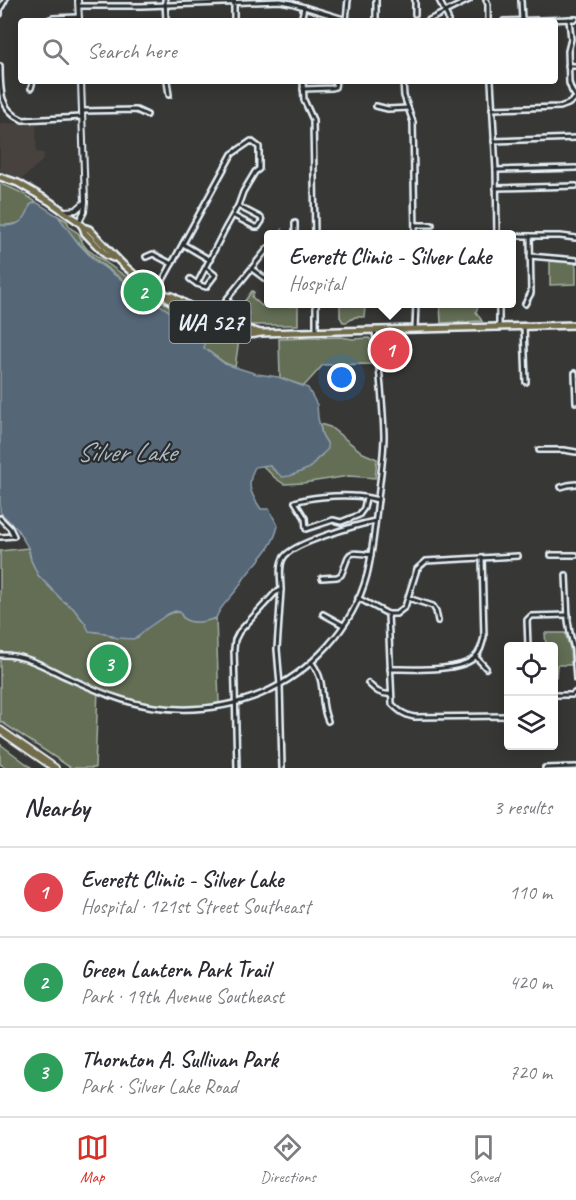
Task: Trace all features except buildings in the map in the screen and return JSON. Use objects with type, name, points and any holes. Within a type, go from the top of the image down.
[{"type":"highway","points":[[0,732],[52,766]]},
{"type":"main road","name":"WA 527","points":[[0,177],[18,183],[89,229],[117,260],[157,291],[172,296],[219,322],[260,333]]},
{"type":"main road","name":"WA 527","points":[[165,295],[169,300],[225,330],[253,335],[375,329],[576,325]]},
{"type":"street","points":[[0,14],[5,0]]},
{"type":"street","points":[[78,0],[79,18]]},
{"type":"street","points":[[165,0],[166,18]]},
{"type":"street","points":[[348,0],[348,18]]},
{"type":"street","points":[[376,0],[376,18]]},
{"type":"street","points":[[415,0],[415,14]]},
{"type":"street","points":[[440,0],[447,18]]},
{"type":"street","points":[[433,18],[469,0]]},
{"type":"street","points":[[486,0],[488,18]]},
{"type":"street","points":[[521,0],[522,18]]},
{"type":"street","points":[[79,6],[166,6],[280,1],[341,18]]},
{"type":"street","points":[[234,2],[234,18]]},
{"type":"street","points":[[302,18],[304,7]]},
{"type":"street","points":[[558,19],[576,19]]},
{"type":"street","points":[[492,109],[560,107],[576,98],[569,83],[568,51],[571,39],[569,19]]},
{"type":"street","points":[[0,66],[0,95],[4,108],[9,113],[23,120],[82,117]]},
{"type":"street","points":[[568,66],[576,66]]},
{"type":"street","points":[[31,88],[32,84]]},
{"type":"street","points":[[81,84],[85,202],[81,225]]},
{"type":"street","points":[[167,84],[169,95]]},
{"type":"street","points":[[303,84],[304,100],[313,120],[315,230]]},
{"type":"street","points":[[303,89],[335,87],[336,84]]},
{"type":"street","points":[[403,84],[404,96],[414,132],[415,230]]},
{"type":"street","points":[[491,84],[497,230]]},
{"type":"street","points":[[376,106],[388,109],[408,108]]},
{"type":"street","points":[[82,111],[136,110],[147,115]]},
{"type":"street","points":[[494,141],[576,138]]},
{"type":"street","points":[[157,291],[232,154],[251,141],[259,147],[259,169],[243,192],[234,216],[197,284]]},
{"type":"street","points":[[496,170],[576,168]]},
{"type":"street","points":[[496,188],[576,186]]},
{"type":"street","points":[[63,211],[76,210],[85,202]]},
{"type":"street","points":[[234,216],[255,227],[258,227],[262,221],[261,218],[238,206]]},
{"type":"street","points":[[295,223],[295,230]]},
{"type":"street","points":[[415,225],[432,225]]},
{"type":"street","points":[[516,236],[576,238]]},
{"type":"street","points":[[525,304],[531,293],[530,236]]},
{"type":"street","points":[[183,244],[210,260]]},
{"type":"street","points":[[146,257],[153,254],[172,264]]},
{"type":"street","points":[[244,329],[244,315],[226,300],[264,254]]},
{"type":"street","points":[[530,256],[576,260]]},
{"type":"street","points":[[190,279],[207,287],[215,277],[206,268]]},
{"type":"street","points":[[252,269],[264,278]]},
{"type":"street","points":[[316,308],[316,331]]},
{"type":"street","points":[[415,330],[416,308]]},
{"type":"street","points":[[499,308],[499,327]]},
{"type":"street","points":[[524,326],[526,382]]},
{"type":"street","points":[[0,655],[24,658],[106,694],[133,703],[181,710],[198,709],[254,697],[295,676],[312,662],[330,643],[351,613],[366,578],[371,555],[384,437],[375,329]]},
{"type":"street","points":[[575,373],[576,402]]},
{"type":"street","points":[[539,450],[576,452]]},
{"type":"street","points":[[561,488],[568,484],[576,484]]},
{"type":"street","points":[[366,498],[364,508],[359,515],[341,522],[333,520],[306,529],[305,518],[295,502],[304,499],[354,496],[366,498],[378,500]]},
{"type":"street","points":[[0,518],[14,536],[0,537]]},
{"type":"street","points":[[282,768],[277,650],[281,563],[285,555],[303,544],[375,521]]},
{"type":"street","points":[[322,578],[341,575],[349,555],[356,553],[371,555]]},
{"type":"street","points":[[551,555],[576,555]]},
{"type":"street","points":[[358,598],[388,614],[396,614],[405,607],[417,569],[426,561],[518,556]]},
{"type":"street","points":[[390,669],[452,667],[476,657],[482,647],[484,637],[482,558]]},
{"type":"street","points":[[566,576],[576,679]]},
{"type":"street","points":[[237,768],[235,640],[239,632],[275,593],[281,590]]},
{"type":"street","points":[[408,598],[433,606],[438,621]]},
{"type":"street","points":[[323,614],[343,625]]},
{"type":"street","points":[[388,614],[392,704],[398,710],[414,717],[504,716]]},
{"type":"street","points":[[528,642],[527,620],[531,616],[568,615]]},
{"type":"street","points":[[476,657],[486,668]]},
{"type":"street","points":[[312,662],[319,672],[323,690],[323,711],[328,720]]},
{"type":"street","points":[[368,683],[377,692],[391,694]]},
{"type":"street","points":[[558,695],[576,693]]},
{"type":"street","points":[[545,768],[576,767]]},
{"type":"shaded area","points":[[0,123],[36,124],[36,152],[44,153],[43,160],[22,179],[0,172]]},
{"type":"green space","points":[[0,184],[36,202],[30,205],[26,218],[11,225],[0,225]]},
{"type":"green space","points":[[58,216],[67,221],[71,229],[79,234],[87,249],[142,288],[148,295],[165,303],[191,321],[202,325],[215,336],[219,329],[236,335],[239,339],[235,367],[225,363],[204,348],[199,329],[182,321],[94,258],[69,232]]},
{"type":"green space","points":[[550,260],[574,261],[576,284],[550,285]]},
{"type":"green space","points":[[252,291],[254,292],[252,297],[262,306],[264,304],[264,308],[298,308],[298,325],[249,325],[248,312],[242,305]]},
{"type":"green space","points":[[340,308],[365,308],[364,317],[355,317],[343,322],[340,317]]},
{"type":"green space","points":[[440,308],[478,308],[476,312],[482,321],[441,323]]},
{"type":"green space","points":[[369,338],[374,364],[323,365],[304,386],[280,378],[279,339]]},
{"type":"green space","points":[[320,424],[330,427],[363,453],[377,459],[375,478],[349,476],[284,484],[262,465],[269,465],[277,473],[300,472],[310,468],[322,455],[327,443],[322,435]]},
{"type":"green space","points":[[28,548],[38,575],[73,608],[88,627],[96,632],[112,637],[138,637],[156,620],[174,612],[180,612],[185,619],[193,622],[216,618],[219,704],[189,707],[155,706],[98,689],[95,768],[71,768],[0,721],[0,551]]},
{"type":"green space","points":[[545,633],[565,633],[570,648],[571,665],[558,665],[558,642],[546,642]]},
{"type":"green space","points":[[0,744],[32,768],[7,768],[0,764]]},
{"type":"water","name":"Silver Lake","points":[[36,202],[58,216],[94,260],[189,327],[204,332],[204,348],[225,364],[257,374],[278,377],[308,388],[317,405],[322,435],[328,449],[310,468],[282,477],[269,465],[255,467],[250,489],[261,509],[269,509],[278,526],[276,534],[269,547],[216,618],[193,622],[186,620],[180,612],[175,611],[133,639],[117,638],[105,633],[89,631],[73,608],[38,575],[29,549],[17,529],[0,512],[0,225],[6,226],[20,222],[30,205]]},
{"type":"place","name":"Green Lantern Park Trail","points":[[143,292]]},
{"type":"place","name":"Everett Clinic - Silver Lake","points":[[390,350]]},
{"type":"place","name":"Thornton A. Sullivan Park","points":[[109,664]]}]
